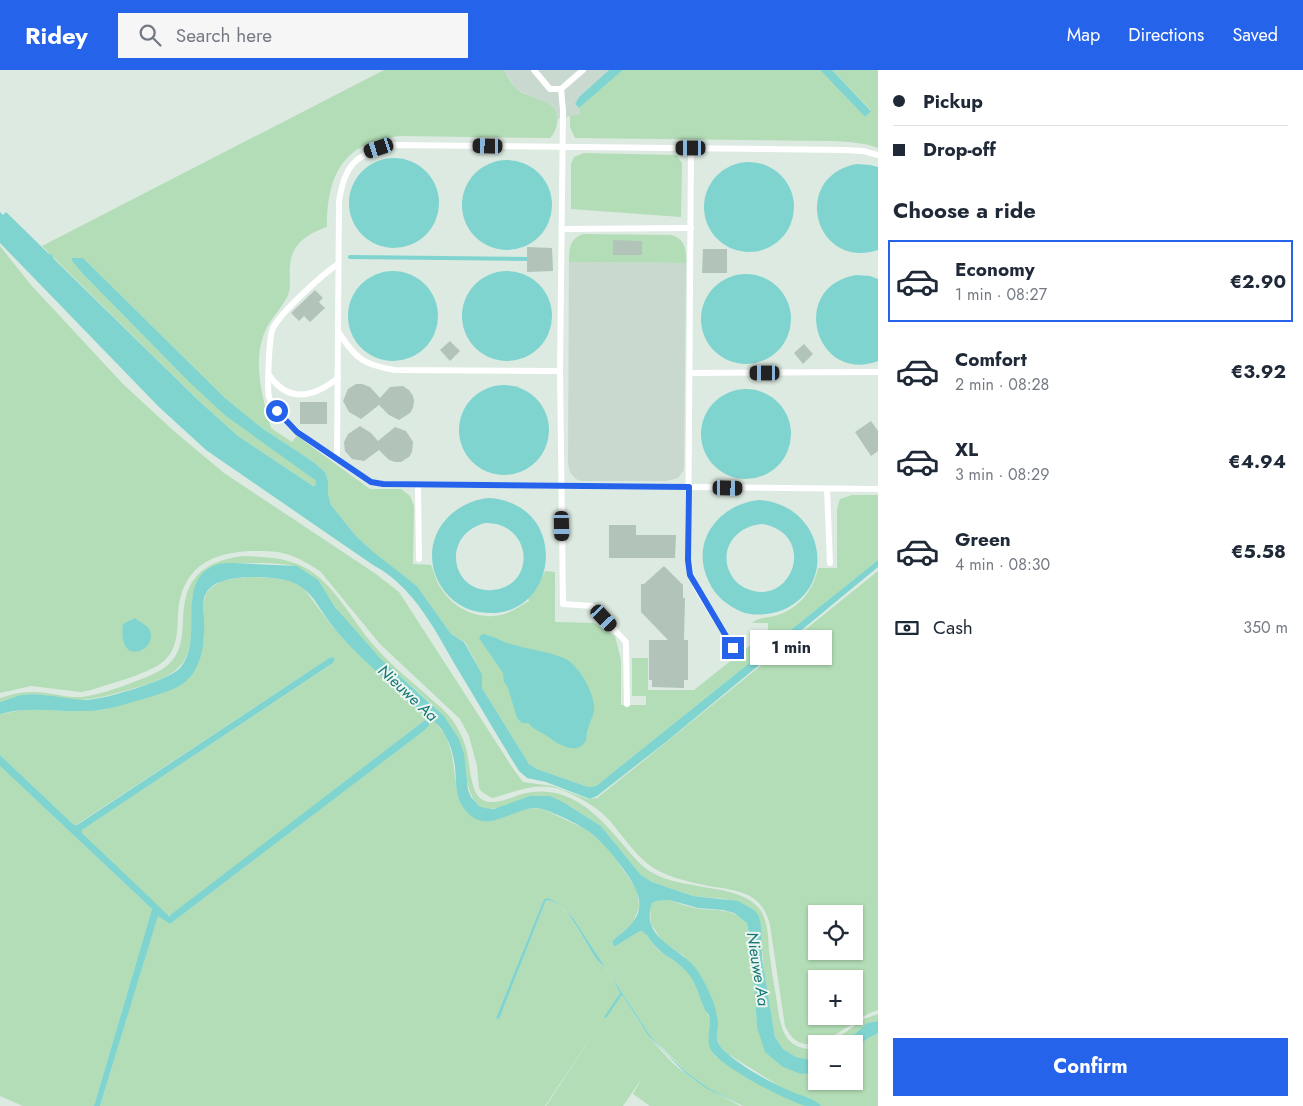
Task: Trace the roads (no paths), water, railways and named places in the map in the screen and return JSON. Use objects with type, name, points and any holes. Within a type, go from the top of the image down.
[{"type":"lane","points":[[534,70],[550,89],[561,90],[583,70]]},
{"type":"lane","points":[[561,90],[563,147],[560,371],[563,604],[592,606],[626,642],[627,704]]},
{"type":"lane","points":[[337,459],[339,202],[341,184],[348,168],[368,152],[394,145],[844,150],[863,151],[878,155]]},
{"type":"lane","points":[[691,148],[688,560],[690,575],[733,648]]},
{"type":"lane","points":[[562,229],[690,228]]},
{"type":"lane","points":[[338,264],[325,272],[285,312],[272,329],[268,374],[269,396],[277,411],[297,432],[371,482],[418,485],[878,489]]},
{"type":"lane","points":[[338,332],[361,360],[376,367],[395,370],[560,371]]},
{"type":"lane","points":[[690,374],[878,372]]},
{"type":"lane","points":[[268,374],[276,385],[287,393],[300,395],[326,387],[338,378]]},
{"type":"lane","points":[[418,485],[419,559]]},
{"type":"lane","points":[[827,488],[830,563]]},
{"type":"water","points":[[609,70],[623,70],[579,108],[575,104],[579,97]]},
{"type":"water","points":[[820,70],[832,70],[871,111],[865,117]]},
{"type":"water","points":[[394,158],[411,162],[426,171],[435,186],[439,203],[435,220],[426,235],[411,244],[394,248],[377,244],[362,235],[353,220],[349,203],[353,186],[362,171],[377,162]]},
{"type":"water","points":[[507,160],[524,163],[539,173],[549,188],[552,205],[549,222],[539,237],[524,247],[507,250],[490,247],[475,237],[465,222],[462,205],[465,188],[475,173],[490,163]]},
{"type":"water","points":[[749,162],[766,165],[781,175],[791,190],[794,207],[791,224],[781,239],[766,249],[749,252],[732,249],[717,239],[707,224],[704,207],[707,190],[717,175],[732,165]]},
{"type":"water","points":[[857,164],[878,167],[878,250],[856,253],[838,247],[826,235],[818,219],[817,202],[823,185],[836,172]]},
{"type":"water","points":[[0,212],[3,215],[6,212],[52,255],[199,401],[238,436],[313,486],[316,485],[315,480],[226,416],[187,380],[82,273],[72,261],[72,258],[83,258],[225,398],[262,428],[312,461],[325,472],[331,505],[356,536],[417,586],[451,634],[464,642],[482,674],[482,688],[529,764],[537,769],[588,787],[596,786],[878,560],[878,567],[666,742],[597,796],[590,799],[546,782],[527,778],[519,771],[424,613],[401,586],[388,575],[206,450],[159,407],[0,243]]},
{"type":"water","points":[[393,271],[410,275],[425,284],[434,299],[438,316],[434,333],[425,348],[410,357],[393,361],[376,357],[361,348],[352,333],[348,316],[352,299],[361,284],[376,275]]},
{"type":"water","points":[[507,271],[524,274],[539,284],[549,299],[552,316],[549,333],[539,348],[524,358],[507,361],[490,358],[475,348],[465,333],[462,316],[465,299],[475,284],[490,274]]},
{"type":"water","points":[[746,274],[763,278],[778,287],[787,302],[791,319],[787,336],[778,351],[763,360],[746,364],[729,360],[714,351],[705,336],[701,319],[705,302],[714,287],[729,278]]},
{"type":"water","points":[[856,275],[870,276],[878,279],[878,361],[856,365],[839,359],[826,348],[818,332],[816,314],[822,297],[835,283]]},
{"type":"water","points":[[504,385],[521,389],[536,398],[545,413],[549,430],[545,447],[536,462],[521,471],[504,475],[487,471],[472,462],[463,447],[459,430],[463,413],[472,398],[487,389]]},
{"type":"water","points":[[746,389],[763,393],[778,402],[787,417],[791,434],[787,451],[778,466],[763,475],[746,479],[729,475],[714,466],[705,451],[701,434],[705,417],[714,402],[729,393]]},
{"type":"water","points":[[489,498],[516,505],[534,520],[544,540],[546,562],[539,584],[526,601],[506,611],[479,612],[460,605],[441,587],[433,566],[432,552],[435,538],[441,526],[450,515],[474,501]],"holes":[[[485,523],[501,525],[513,532],[520,543],[524,555],[522,567],[517,578],[507,586],[493,590],[479,589],[468,583],[460,574],[456,562],[461,539],[471,529]]]},
{"type":"water","points":[[759,500],[781,505],[798,516],[810,531],[816,548],[817,567],[811,585],[799,600],[780,611],[766,614],[751,614],[732,607],[715,592],[704,567],[703,553],[705,540],[712,528],[720,517],[745,503]],"holes":[[[763,524],[780,531],[790,542],[794,555],[792,568],[786,580],[775,589],[761,592],[745,588],[739,584],[728,568],[727,559],[727,551],[734,537],[755,525]]]},
{"type":"water","name":"Nieuwe Aa","points":[[223,563],[297,566],[318,580],[335,607],[380,658],[444,716],[459,739],[464,754],[468,790],[479,806],[494,809],[530,796],[550,796],[601,826],[641,875],[652,882],[693,896],[738,901],[754,910],[759,916],[761,926],[762,958],[775,1037],[783,1049],[796,1057],[808,1059],[808,1074],[801,1074],[783,1067],[765,1052],[757,1027],[752,949],[747,923],[734,913],[698,908],[669,900],[652,903],[651,926],[664,942],[690,962],[703,980],[716,1010],[718,1022],[717,1039],[722,1048],[734,1059],[758,1074],[790,1091],[811,1099],[821,1106],[806,1106],[785,1098],[754,1082],[716,1057],[709,1046],[709,1016],[694,982],[687,972],[658,949],[645,933],[640,931],[614,947],[612,941],[634,921],[638,913],[638,896],[634,885],[610,851],[589,832],[571,821],[538,808],[530,808],[503,818],[486,821],[478,820],[470,815],[461,804],[459,798],[453,754],[442,730],[360,656],[334,628],[309,593],[297,584],[276,578],[247,577],[227,580],[211,587],[204,599],[204,637],[199,662],[191,676],[173,689],[102,710],[21,710],[0,714],[0,702],[19,696],[30,694],[79,700],[96,699],[150,684],[173,673],[180,668],[187,656],[191,642],[193,597],[196,584],[203,573]]},
{"type":"water","points":[[135,618],[149,629],[151,638],[143,649],[131,651],[126,647],[123,638],[123,624]]},
{"type":"water","points":[[482,634],[514,645],[556,655],[574,665],[587,684],[594,705],[586,740],[583,745],[569,748],[558,744],[528,723],[522,723],[517,718],[508,688],[504,682],[503,673],[479,638]]},
{"type":"water","points":[[333,657],[335,659],[333,663],[82,830],[82,833],[169,916],[425,720],[430,724],[425,730],[170,924],[158,916],[100,1106],[94,1106],[152,909],[0,766],[0,755],[74,825],[77,825]]},
{"type":"water","points":[[548,898],[556,902],[573,918],[608,972],[593,954],[569,916],[554,902],[546,900],[499,1019],[496,1018],[544,899]]},
{"type":"water","points":[[608,972],[649,1034],[666,1053],[686,1072],[707,1087],[743,1106],[706,1088],[685,1073],[648,1035],[622,995],[606,1018],[604,1017],[620,993]]},
{"type":"water","points":[[878,1021],[878,1033],[863,1042],[863,1035],[854,1035],[867,1023]]},
{"type":"waterway","points":[[350,257],[530,259]]}]
